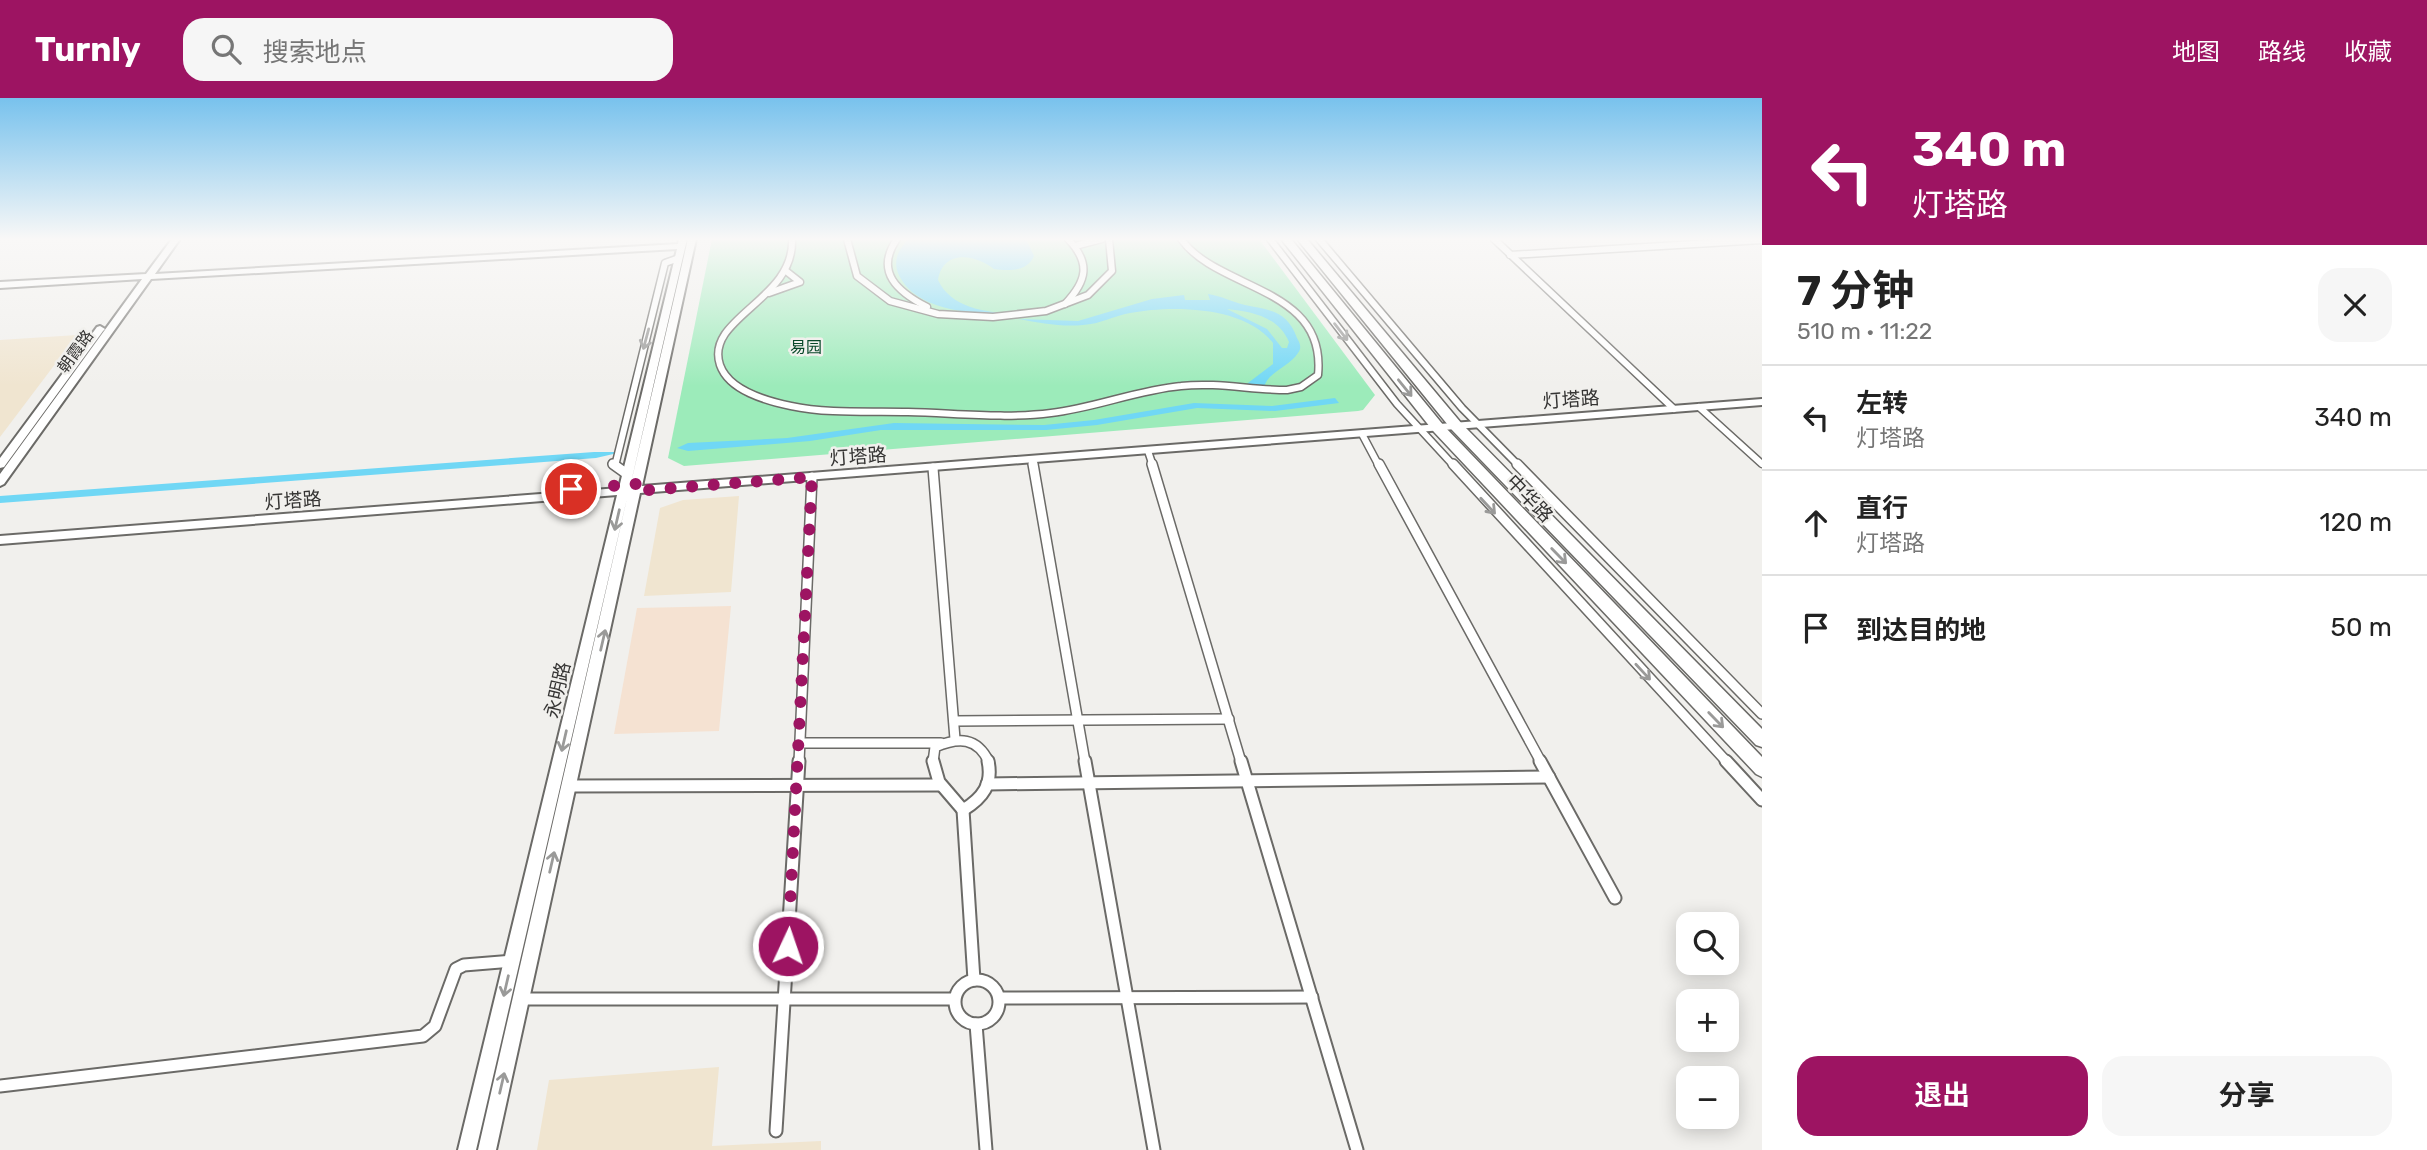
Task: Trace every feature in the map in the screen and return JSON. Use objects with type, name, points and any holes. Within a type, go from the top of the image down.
[{"type":"highway","name":"中华路","points":[[1326,288],[1437,426],[1762,769]]},
{"type":"highway","name":"中华路","points":[[1342,288],[1455,425],[1762,740]]},
{"type":"street","name":"朝霞路","points":[[0,465],[135,288]]},
{"type":"street","name":"朝霞路","points":[[0,482],[136,288]]},
{"type":"street","name":"永明路","points":[[487,1150],[570,786],[672,288]]},
{"type":"street","name":"永明路","points":[[467,1150],[630,485],[672,288]]},
{"type":"street","points":[[772,288],[726,332],[719,356],[725,376],[741,389],[770,402],[805,409],[1049,414],[1068,413],[1149,390],[1184,386],[1287,390],[1301,387],[1318,375],[1321,362],[1316,342],[1306,325],[1257,288]]},
{"type":"street","points":[[768,293],[782,288]]},
{"type":"street","points":[[869,288],[924,311],[959,317],[1012,318],[1062,307],[1089,295],[1096,288]]},
{"type":"street","points":[[899,288],[925,306],[959,317]]},
{"type":"street","points":[[1062,307],[1080,288]]},
{"type":"street","points":[[1308,288],[1418,428],[1762,800]]},
{"type":"street","points":[[1361,288],[1476,424],[1762,713]]},
{"type":"street","points":[[1545,288],[1674,409]]},
{"type":"street","name":"灯塔路","points":[[0,533],[1348,429],[1418,428],[1762,402]]},
{"type":"street","points":[[1699,407],[1762,464]]},
{"type":"street","name":"灯塔路","points":[[0,540],[630,485],[812,477],[1148,452],[1383,430]]},
{"type":"street","points":[[1362,434],[1615,898]]},
{"type":"street","points":[[1148,452],[1357,1150]]},
{"type":"street","points":[[1032,460],[1154,1150]]},
{"type":"street","points":[[933,468],[956,739]]},
{"type":"street","points":[[776,1131],[798,786],[812,477]]},
{"type":"street","points":[[954,721],[1229,719]]},
{"type":"street","points":[[963,810],[981,797],[987,784],[985,750],[968,739],[956,739],[935,747],[933,755],[940,785],[963,810],[974,980]]},
{"type":"street","points":[[800,743],[943,743]]},
{"type":"street","points":[[987,784],[1549,777]]},
{"type":"street","points":[[570,786],[940,785]]},
{"type":"street","points":[[0,1086],[424,1036],[435,1026],[456,969],[464,965],[512,961]]},
{"type":"street","points":[[974,980],[991,985],[999,998],[998,1012],[993,1018],[976,1024],[960,1016],[954,999],[958,988],[974,980]]},
{"type":"street","points":[[999,998],[1312,998]]},
{"type":"street","points":[[521,999],[954,999]]},
{"type":"street","points":[[976,1024],[986,1150]]},
{"type":"shaded area","points":[[77,335],[0,437],[0,340]]},
{"type":"shaded area","points":[[739,496],[731,592],[644,596],[660,508],[683,500]]},
{"type":"shaded area","points":[[731,606],[719,731],[614,734],[637,608]]},
{"type":"shaded area","points":[[719,1067],[712,1146],[821,1141],[821,1150],[537,1150],[549,1080]]},
{"type":"green space","name":"易园","points":[[702,288],[1296,288],[1375,395],[1363,410],[1358,411],[684,466],[668,458]]},
{"type":"water","points":[[909,288],[943,288],[951,297],[970,307],[1013,314],[965,312],[932,304]]},
{"type":"water","points":[[1208,294],[1276,313],[1293,329],[1300,344],[1299,351],[1290,362],[1270,377],[1264,387],[1244,386],[1273,364],[1273,343],[1261,331],[1227,315],[1166,309],[1147,310],[1095,323],[1075,325],[1019,319],[1078,321],[1152,299],[1184,295],[1185,300],[1210,300]],"holes":[[[1227,309],[1255,314],[1271,321],[1284,333],[1289,342],[1287,348],[1282,348],[1267,329]]]},
{"type":"water","points":[[1335,398],[1339,403],[1275,411],[1197,408],[1097,425],[1046,430],[881,430],[810,441],[688,451],[677,448],[688,443],[787,438],[894,423],[1044,425],[1094,420],[1194,403],[1272,406]]},
{"type":"water","points":[[622,452],[596,458],[0,503],[0,496]]},
{"type":"route","points":[[571,489],[637,484],[636,491],[812,477],[788,946]]}]
